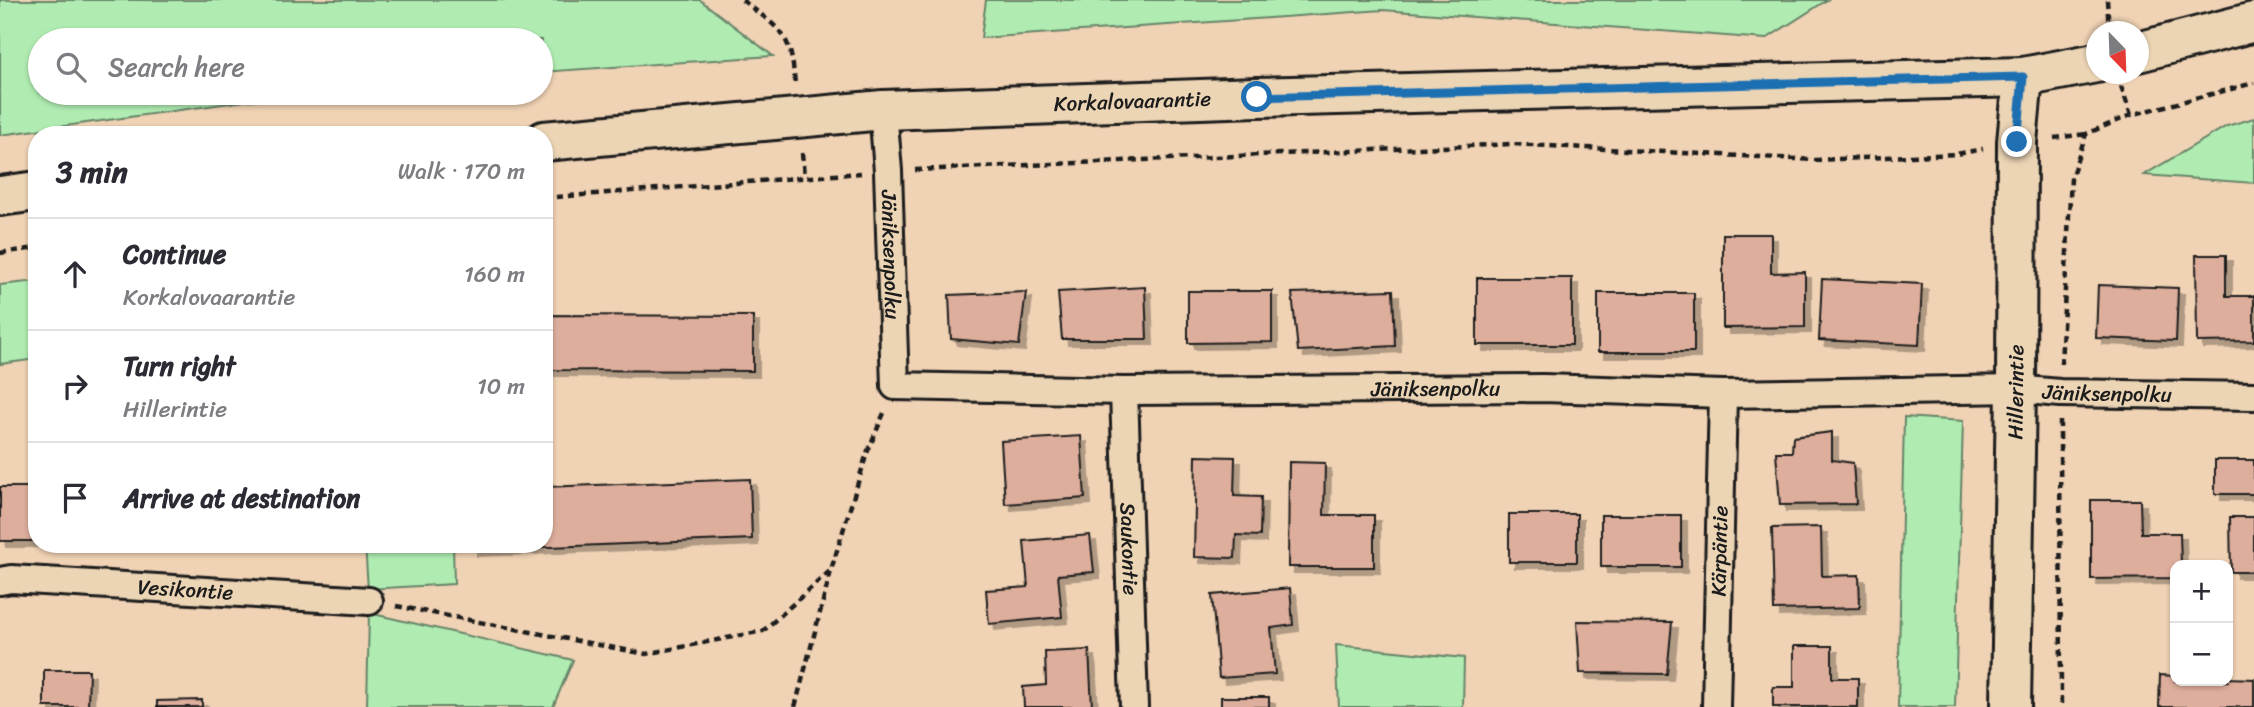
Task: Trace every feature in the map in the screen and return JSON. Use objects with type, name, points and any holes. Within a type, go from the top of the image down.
[{"type":"street","name":"Korkalovaarantie","points":[[2149,56],[2254,22]]},
{"type":"street","name":"Korkalovaarantie","points":[[553,140],[883,110],[1257,97],[2023,77],[2086,70]]},
{"type":"street","name":"Hillerintie","points":[[2011,707],[2017,142],[2023,77]]},
{"type":"street","name":"Jäniksenpolku","points":[[883,110],[888,171],[895,386],[1124,391],[1543,388],[1723,394],[2016,389],[2060,393],[2254,396]]},
{"type":"street","points":[[0,196],[28,192]]},
{"type":"street","name":"Saukontie","points":[[1124,391],[1134,707]]},
{"type":"street","name":"Kärpäntie","points":[[1716,707],[1723,394]]},
{"type":"street","name":"Vesikontie","points":[[0,581],[11,579],[369,601]]},
{"type":"path","points":[[742,0],[783,32],[793,56]]},
{"type":"path","points":[[2106,0],[2108,21]]},
{"type":"path","points":[[553,197],[888,171],[1512,144],[1816,160],[1956,154],[2017,142],[2086,134],[2131,115],[2254,83]]},
{"type":"path","points":[[2123,84],[2131,115]]},
{"type":"path","points":[[2061,707],[2060,393],[2071,178],[2086,134]]},
{"type":"path","points":[[0,253],[28,249]]},
{"type":"path","points":[[795,707],[831,570],[867,453],[895,386]]},
{"type":"path","points":[[369,601],[646,654],[763,631],[831,570]]},
{"type":"green space","points":[[0,0],[700,0],[773,56],[553,71],[553,28],[28,28],[28,105],[216,105],[65,126],[28,126],[28,131],[0,135]]},
{"type":"green space","points":[[986,0],[1827,0],[1766,39],[1383,10],[981,38]]},
{"type":"green space","points":[[2254,118],[2254,183],[2144,175],[2227,126]]},
{"type":"green space","points":[[28,282],[28,360],[0,364],[0,285]]},
{"type":"green space","points":[[1904,417],[1963,421],[1955,707],[1898,707]]},
{"type":"green space","points":[[366,553],[453,553],[454,584],[368,589]]},
{"type":"green space","points":[[369,613],[573,660],[553,707],[367,707]]},
{"type":"green space","points":[[1336,645],[1464,658],[1463,707],[1339,707]]},
{"type":"building","points":[[1723,234],[1771,234],[1771,273],[1805,272],[1805,327],[1723,328]]},
{"type":"building","points":[[2196,255],[2226,255],[2226,296],[2254,296],[2254,341],[2197,342]]},
{"type":"building","points":[[1477,278],[1572,278],[1572,345],[1477,345]]},
{"type":"building","points":[[1822,279],[1922,284],[1919,345],[1819,340]]},
{"type":"building","points":[[2098,285],[2178,288],[2176,341],[2096,338]]},
{"type":"building","points":[[1145,287],[1147,339],[1062,339],[1058,292]]},
{"type":"building","points":[[1393,290],[1395,346],[1298,351],[1292,293]]},
{"type":"building","points":[[1188,291],[1272,291],[1272,342],[1188,343]]},
{"type":"building","points":[[1026,292],[1019,345],[951,339],[949,295]]},
{"type":"building","points":[[1598,293],[1694,293],[1694,352],[1598,352]]},
{"type":"building","points":[[553,315],[753,316],[753,371],[553,370]]},
{"type":"building","points":[[1832,432],[1832,460],[1853,463],[1856,504],[1780,505],[1776,452],[1792,452],[1793,437]]},
{"type":"building","points":[[1081,436],[1085,498],[1005,504],[1001,441]]},
{"type":"building","points":[[1196,456],[1235,457],[1234,496],[1261,497],[1260,536],[1236,535],[1235,558],[1194,557]]},
{"type":"building","points":[[2215,460],[2254,460],[2254,494],[2215,494]]},
{"type":"building","points":[[1289,462],[1325,463],[1324,515],[1374,515],[1374,567],[1288,567]]},
{"type":"building","points":[[750,479],[752,539],[553,547],[553,487]]},
{"type":"building","points":[[0,487],[28,487],[28,541],[0,541]]},
{"type":"building","points":[[2091,500],[2140,500],[2141,533],[2180,533],[2181,560],[2170,560],[2170,578],[2091,579]]},
{"type":"building","points":[[1509,514],[1577,514],[1577,562],[1509,562]]},
{"type":"building","points":[[1601,515],[1681,515],[1681,567],[1601,567]]},
{"type":"building","points":[[2230,517],[2254,517],[2254,572],[2233,572],[2233,560],[2231,560]]},
{"type":"building","points":[[1821,527],[1822,576],[1859,575],[1860,608],[1774,610],[1772,528]]},
{"type":"building","points":[[1090,535],[1094,572],[1058,575],[1062,617],[989,624],[986,590],[1028,587],[1024,541]]},
{"type":"building","points":[[1290,588],[1293,625],[1271,628],[1275,674],[1219,678],[1212,595]]},
{"type":"building","points":[[1577,621],[1672,622],[1667,674],[1580,673]]},
{"type":"building","points":[[1794,646],[1832,646],[1832,678],[1858,678],[1858,707],[1773,707],[1773,687],[1794,687]]},
{"type":"building","points":[[1089,650],[1092,707],[1024,707],[1023,687],[1046,685],[1045,652]]},
{"type":"building","points":[[44,670],[89,670],[88,707],[44,707]]},
{"type":"building","points":[[2160,675],[2170,676],[2170,686],[2233,686],[2233,678],[2254,679],[2254,707],[2159,707]]},
{"type":"building","points":[[1221,697],[1269,697],[1269,707],[1221,707]]},
{"type":"building","points":[[202,700],[202,707],[157,707],[157,701]]},
{"type":"route","points":[[1257,97],[2023,77],[2017,142]]}]
